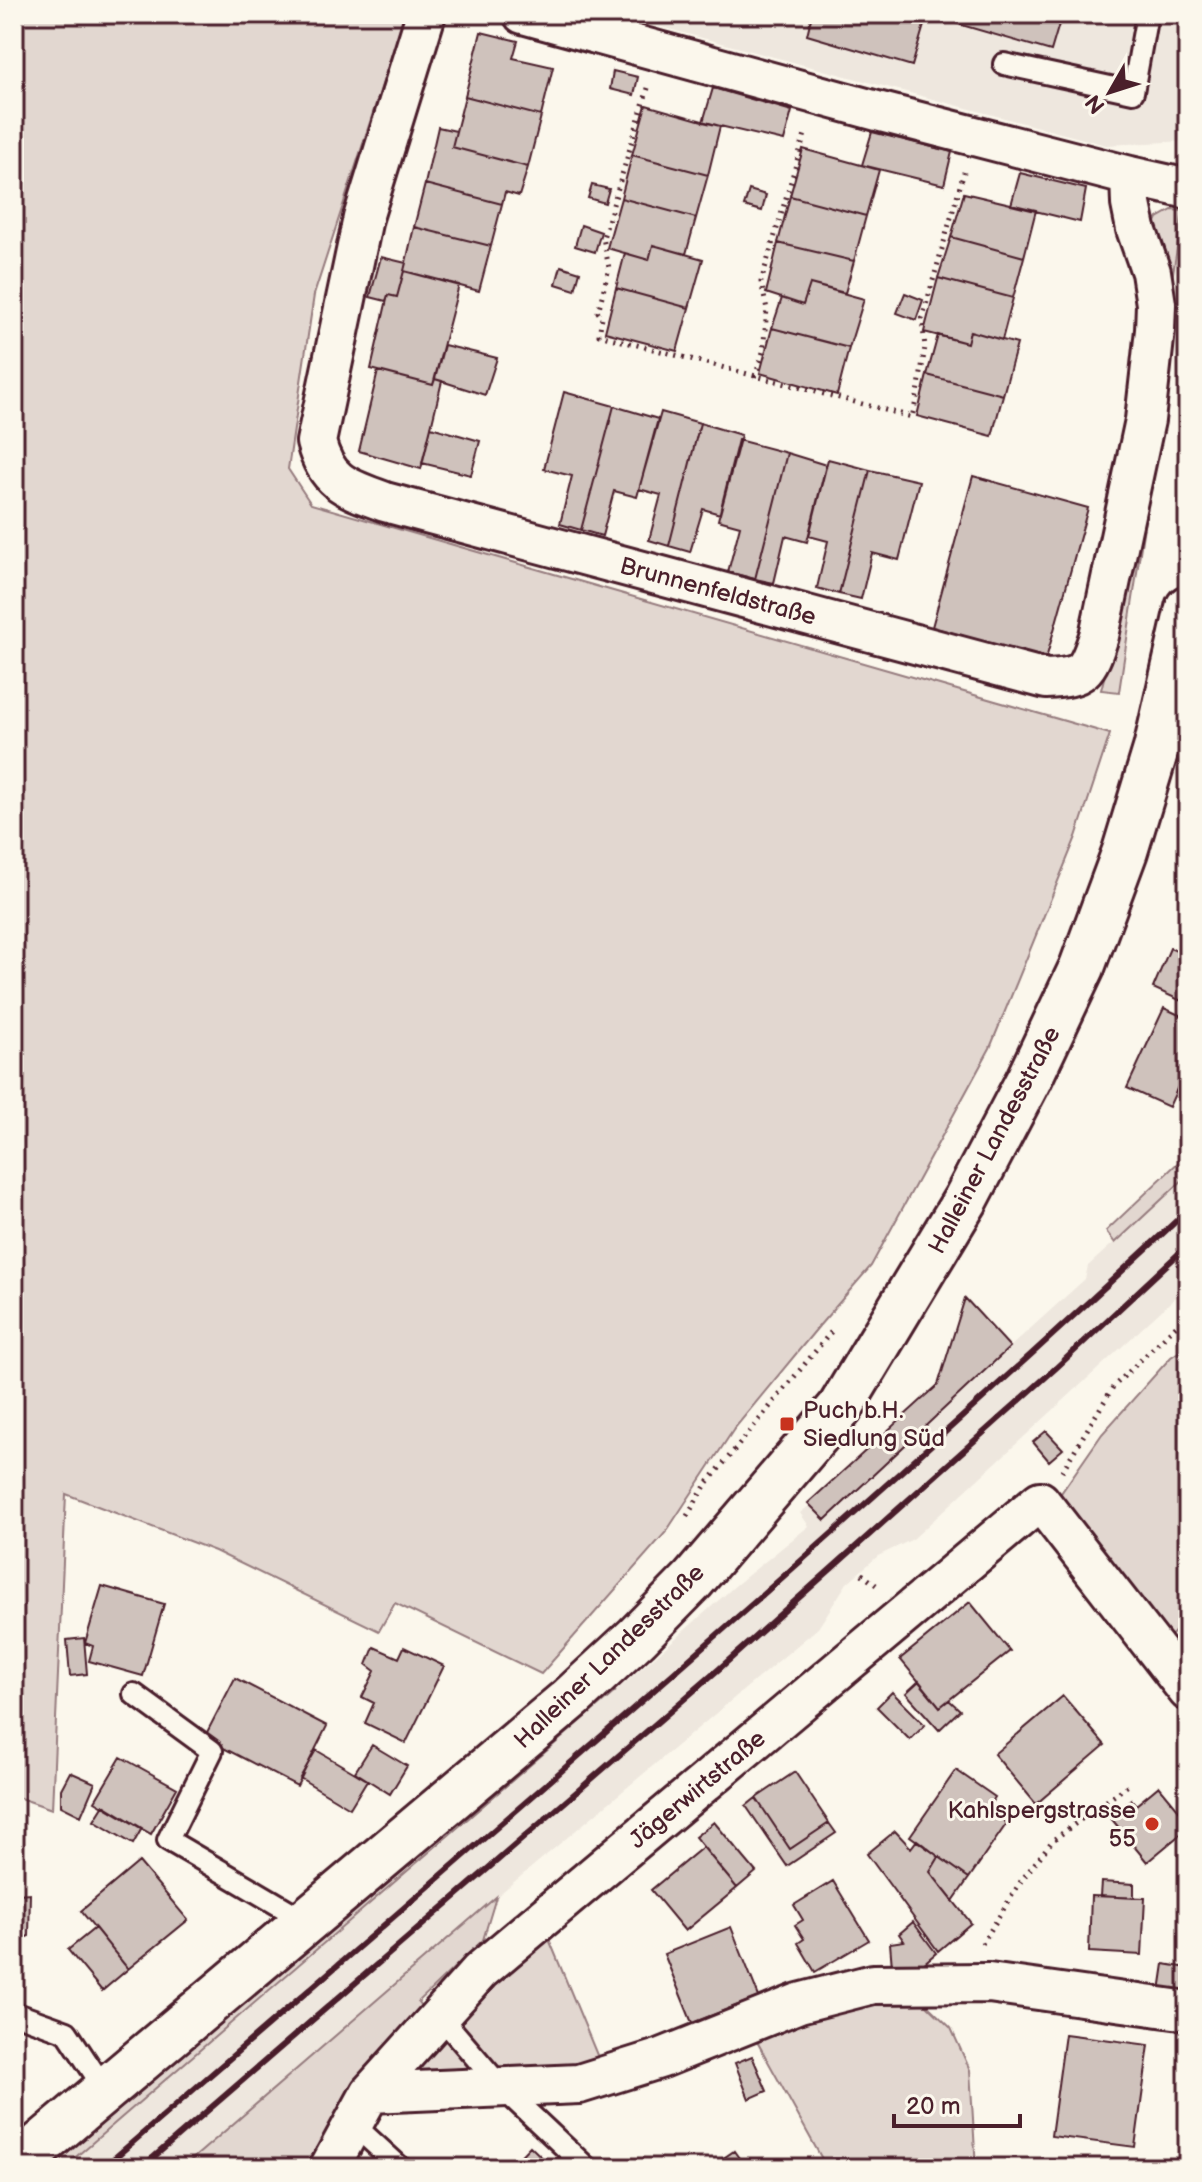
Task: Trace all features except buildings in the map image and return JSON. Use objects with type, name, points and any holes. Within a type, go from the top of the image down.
[{"type":"main road","name":"Halleiner Landesstraße","points":[[14,2167],[531,1733],[637,1637],[693,1580],[840,1408],[966,1199],[1029,1079],[1082,967],[1125,851],[1156,749],[1188,608]]},
{"type":"street","name":"Brunnenfeldstraße","points":[[426,14],[363,218],[319,427],[316,442],[320,460],[331,475],[345,487],[385,502],[1046,679],[1081,674],[1090,665],[1099,636],[1145,420],[1156,304],[1151,272],[1133,216],[1130,176]]},
{"type":"street","points":[[523,14],[816,95],[1188,189]]},
{"type":"street","points":[[1040,1501],[1188,1691]]},
{"type":"street","name":"Jägerwirtstraße","points":[[329,2168],[362,2109],[480,1971],[1040,1501]]},
{"type":"street","points":[[362,2109],[501,2087],[579,2084],[662,2058],[799,2003],[873,1984],[973,1982],[1188,2011]]},
{"type":"lane","points":[[1004,64],[1133,92],[1147,14]]},
{"type":"lane","points":[[134,1694],[212,1751],[168,1840],[306,1921]]},
{"type":"lane","points":[[14,2013],[67,2032],[106,2091]]},
{"type":"lane","points":[[440,2016],[501,2087],[587,2168]]},
{"type":"lane","points":[[362,2109],[401,2168]]},
{"type":"path","points":[[659,52],[603,238],[609,268],[598,312],[602,317],[599,335],[755,377],[912,417],[925,347],[922,319],[975,135]]},
{"type":"path","points":[[755,377],[763,352],[767,309],[761,282],[816,95]]},
{"type":"path","points":[[1040,1501],[1071,1460],[1113,1387],[1188,1314]]},
{"type":"path","points":[[682,1524],[705,1486],[835,1328]]},
{"type":"path","points":[[973,1982],[984,1940],[1021,1881],[1053,1840],[1131,1783]]},
{"type":"shaded area","points":[[14,14],[405,14],[314,295],[288,469],[311,504],[1110,734],[1076,837],[990,1048],[871,1266],[734,1429],[666,1532],[541,1674],[395,1603],[379,1631],[215,1551],[66,1494],[52,1809],[14,1796]]},
{"type":"shaded area","points":[[612,14],[1188,14],[1188,141],[1106,145]]},
{"type":"shaded area","points":[[1172,210],[1183,211],[1169,298],[1153,228],[1158,218]]},
{"type":"shaded area","points":[[1147,506],[1119,692],[1101,690]]},
{"type":"shaded area","points":[[1188,1153],[1188,1175],[1115,1243],[1106,1231]]},
{"type":"shaded area","points":[[1188,1175],[1188,1286],[913,1539],[878,1556],[847,1583],[818,1628],[496,1897],[182,2168],[63,2168],[515,1780],[736,1585],[809,1526],[800,1513],[1010,1347],[1085,1279],[1088,1266]]},
{"type":"shaded area","points":[[1188,1346],[1188,1618],[1169,1638],[1057,1499],[1102,1434],[1171,1357]]},
{"type":"shaded area","points":[[616,1691],[63,2168],[45,2168]]},
{"type":"shaded area","points":[[496,1897],[483,1940],[418,2002],[442,2032],[511,1962],[549,1939],[604,2072],[513,2107],[383,2111],[352,2085],[307,2165],[300,2168],[182,2168]]},
{"type":"shaded area","points":[[895,1998],[927,2005],[951,2028],[970,2070],[976,2168],[827,2168],[754,2036],[851,2002]]},
{"type":"railway","points":[[103,2168],[786,1574],[1188,1210]]},
{"type":"railway","points":[[141,2168],[719,1669],[1057,1367],[1188,1245]]},
{"type":"place","name":"Puch b.H. Siedlung Süd","points":[[787,1424]]},
{"type":"place","name":"Kahlspergstrasse 55","points":[[1152,1824]]}]
